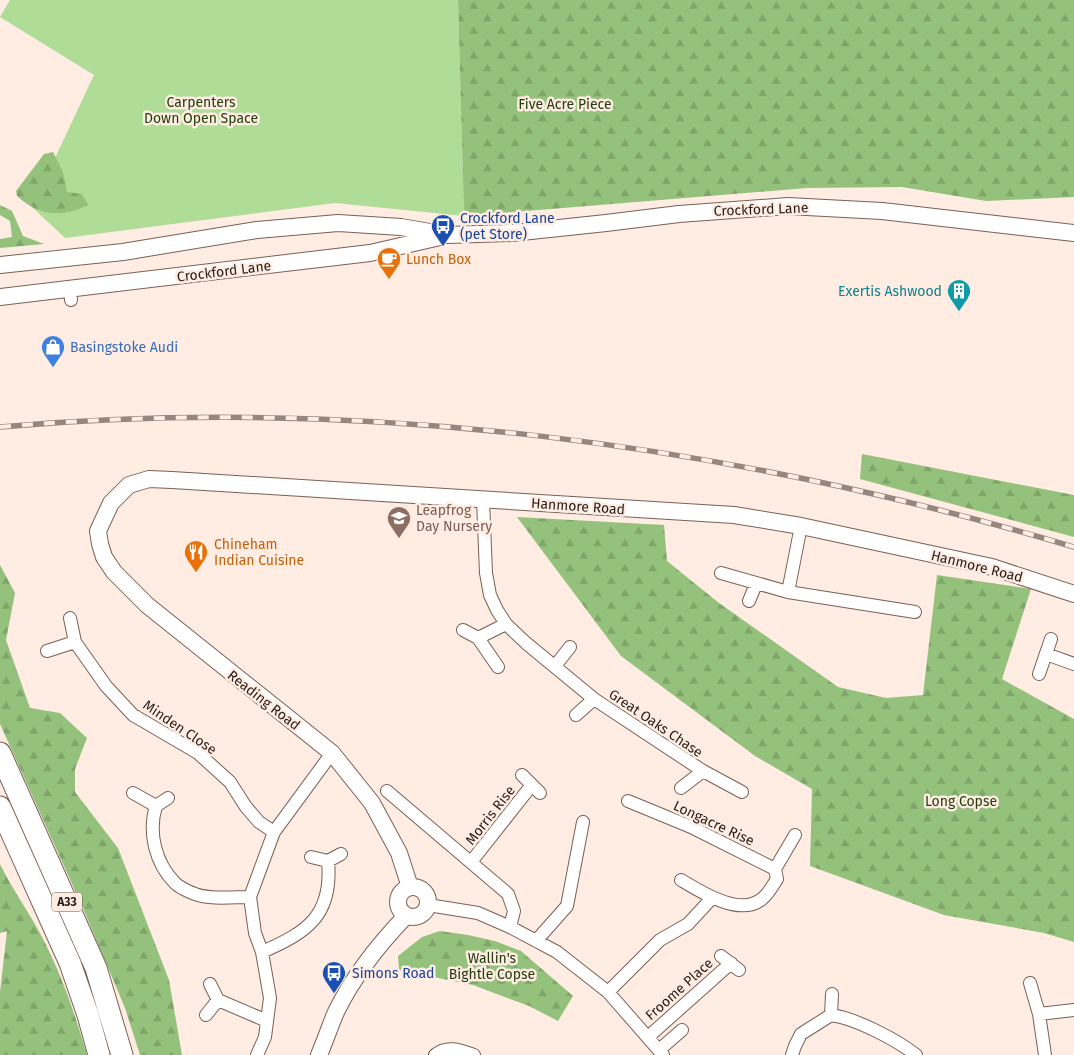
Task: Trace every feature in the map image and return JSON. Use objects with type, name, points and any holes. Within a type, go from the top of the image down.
[{"type":"highway","name":"A33","points":[[0,753],[96,968],[122,1055]]},
{"type":"highway","name":"A33","points":[[0,807],[70,963],[88,1015],[99,1055]]},
{"type":"street","name":"Crockford Lane","points":[[0,265],[123,252],[257,230],[338,223],[401,227],[447,235],[519,233],[688,213],[788,206],[882,211],[1074,232]]},
{"type":"street","name":"Crockford Lane","points":[[0,297],[70,295],[370,253],[447,235]]},
{"type":"street","name":"Hanmore Road","points":[[98,531],[111,503],[121,492],[129,486],[149,479],[734,515],[801,526],[992,567],[1074,594]]},
{"type":"street","name":"Great Oaks Chase","points":[[483,500],[486,573],[490,594],[506,624],[594,699],[703,771],[742,792]]},
{"type":"street","points":[[788,592],[801,526]]},
{"type":"street","name":"Reading Road","points":[[98,531],[104,557],[114,572],[147,605],[332,753],[372,803],[399,853],[410,887]]},
{"type":"street","points":[[721,573],[788,592],[915,612]]},
{"type":"street","points":[[749,601],[756,584]]},
{"type":"street","name":"Minden Close","points":[[70,618],[75,642],[106,686],[133,715],[198,753],[230,782],[246,808],[259,822],[274,832]]},
{"type":"street","points":[[478,638],[506,624]]},
{"type":"street","points":[[463,630],[478,638],[498,667]]},
{"type":"street","points":[[1038,674],[1050,639]]},
{"type":"street","points":[[47,651],[75,642]]},
{"type":"street","points":[[555,666],[570,647]]},
{"type":"street","points":[[1046,654],[1074,664]]},
{"type":"street","name":"Great Oaks Chase","points":[[576,715],[594,699]]},
{"type":"street","points":[[257,1055],[265,1037],[270,998],[262,952],[255,933],[250,897],[274,832],[332,753]]},
{"type":"street","name":"Great Oaks Chase","points":[[681,788],[703,771]]},
{"type":"street","name":"Morris Rise","points":[[471,862],[536,789],[522,775]]},
{"type":"street","points":[[386,791],[508,894],[514,911],[510,927]]},
{"type":"street","points":[[133,793],[156,806]]},
{"type":"street","points":[[168,798],[156,806],[152,833],[155,849],[175,884],[197,895],[250,897]]},
{"type":"street","name":"Longacre Rise","points":[[632,808],[691,827],[775,869]]},
{"type":"street","points":[[536,941],[567,906],[583,822]]},
{"type":"street","points":[[681,880],[712,898],[734,904],[752,904],[760,901],[778,879],[775,869],[795,835]]},
{"type":"street","points":[[311,857],[328,861],[341,854]]},
{"type":"street","points":[[262,952],[287,941],[303,931],[316,918],[326,900],[329,874],[328,861]]},
{"type":"street","points":[[415,886],[424,891],[429,900],[427,910],[420,916],[410,918],[399,909],[398,900],[402,891],[410,887],[415,886]]},
{"type":"street","points":[[608,992],[660,940],[688,924],[712,898]]},
{"type":"street","points":[[428,905],[478,913],[510,927],[557,952],[608,992],[661,1052],[682,1030]]},
{"type":"street","points":[[319,1055],[337,1011],[355,978],[390,933],[406,916]]},
{"type":"street","name":"Froome Place","points":[[648,1037],[730,963]]},
{"type":"street","points":[[1030,983],[1039,1014],[1044,1055]]},
{"type":"street","points":[[210,984],[218,1000],[266,1021]]},
{"type":"street","points":[[831,1015],[832,994]]},
{"type":"street","points":[[206,1015],[218,1000]]},
{"type":"street","points":[[1039,1014],[1074,1010]]},
{"type":"street","points":[[792,1055],[794,1046],[801,1034],[831,1015],[841,1016],[879,1033],[908,1052]]},
{"type":"street","points":[[435,1055],[448,1049],[461,1050],[474,1055]]},
{"type":"green space","name":"Carpenters Down Open Space","points":[[10,0],[458,0],[464,216],[335,203],[65,238],[32,207],[94,75],[0,17]]},
{"type":"green space","name":"Five Acre Piece","points":[[458,0],[1074,0],[1074,197],[986,201],[902,187],[807,188],[464,216]]},
{"type":"green space","points":[[53,152],[63,172],[67,192],[82,194],[88,205],[69,212],[51,213],[33,208],[17,196],[16,191],[44,154]]},
{"type":"green space","points":[[0,205],[12,211],[23,236],[44,244],[0,248],[0,239],[12,237],[10,221],[0,215]]},
{"type":"green space","points":[[862,454],[1074,495],[1074,537],[860,479]]},
{"type":"green space","name":"Long Copse","points":[[517,517],[664,525],[667,561],[719,603],[838,687],[886,698],[923,695],[937,575],[1031,589],[1002,679],[1074,719],[1074,942],[1044,933],[944,915],[810,866],[812,789],[755,756],[621,656]]},
{"type":"green space","points":[[0,565],[15,593],[6,640],[30,708],[60,713],[87,738],[75,769],[75,792],[118,848],[169,980],[182,1055],[140,1055],[125,1008],[82,906],[0,724]]},
{"type":"green space","points":[[0,864],[37,928],[56,966],[73,1010],[87,1055],[0,1055],[0,992],[7,931],[0,933]]},
{"type":"green space","name":"Wallin's Bightle Copse","points":[[440,931],[495,941],[521,951],[573,996],[558,1021],[529,1006],[473,985],[399,970],[398,956],[422,937]]},
{"type":"railway","points":[[0,427],[136,419],[271,418],[407,424],[543,436],[677,455],[811,480],[943,511],[1074,547]]},
{"type":"place","name":"Crockford Lane (pet Store)","points":[[443,247]]},
{"type":"place","name":"Lunch Box","points":[[389,280]]},
{"type":"place","name":"Exertis Ashwood","points":[[959,312]]},
{"type":"place","name":"Basingstoke Audi","points":[[53,368]]},
{"type":"place","name":"Leapfrog Day Nursery","points":[[399,539]]},
{"type":"place","name":"Chineham Indian Cuisine","points":[[196,573]]},
{"type":"place","name":"Simons Road","points":[[334,994]]}]
